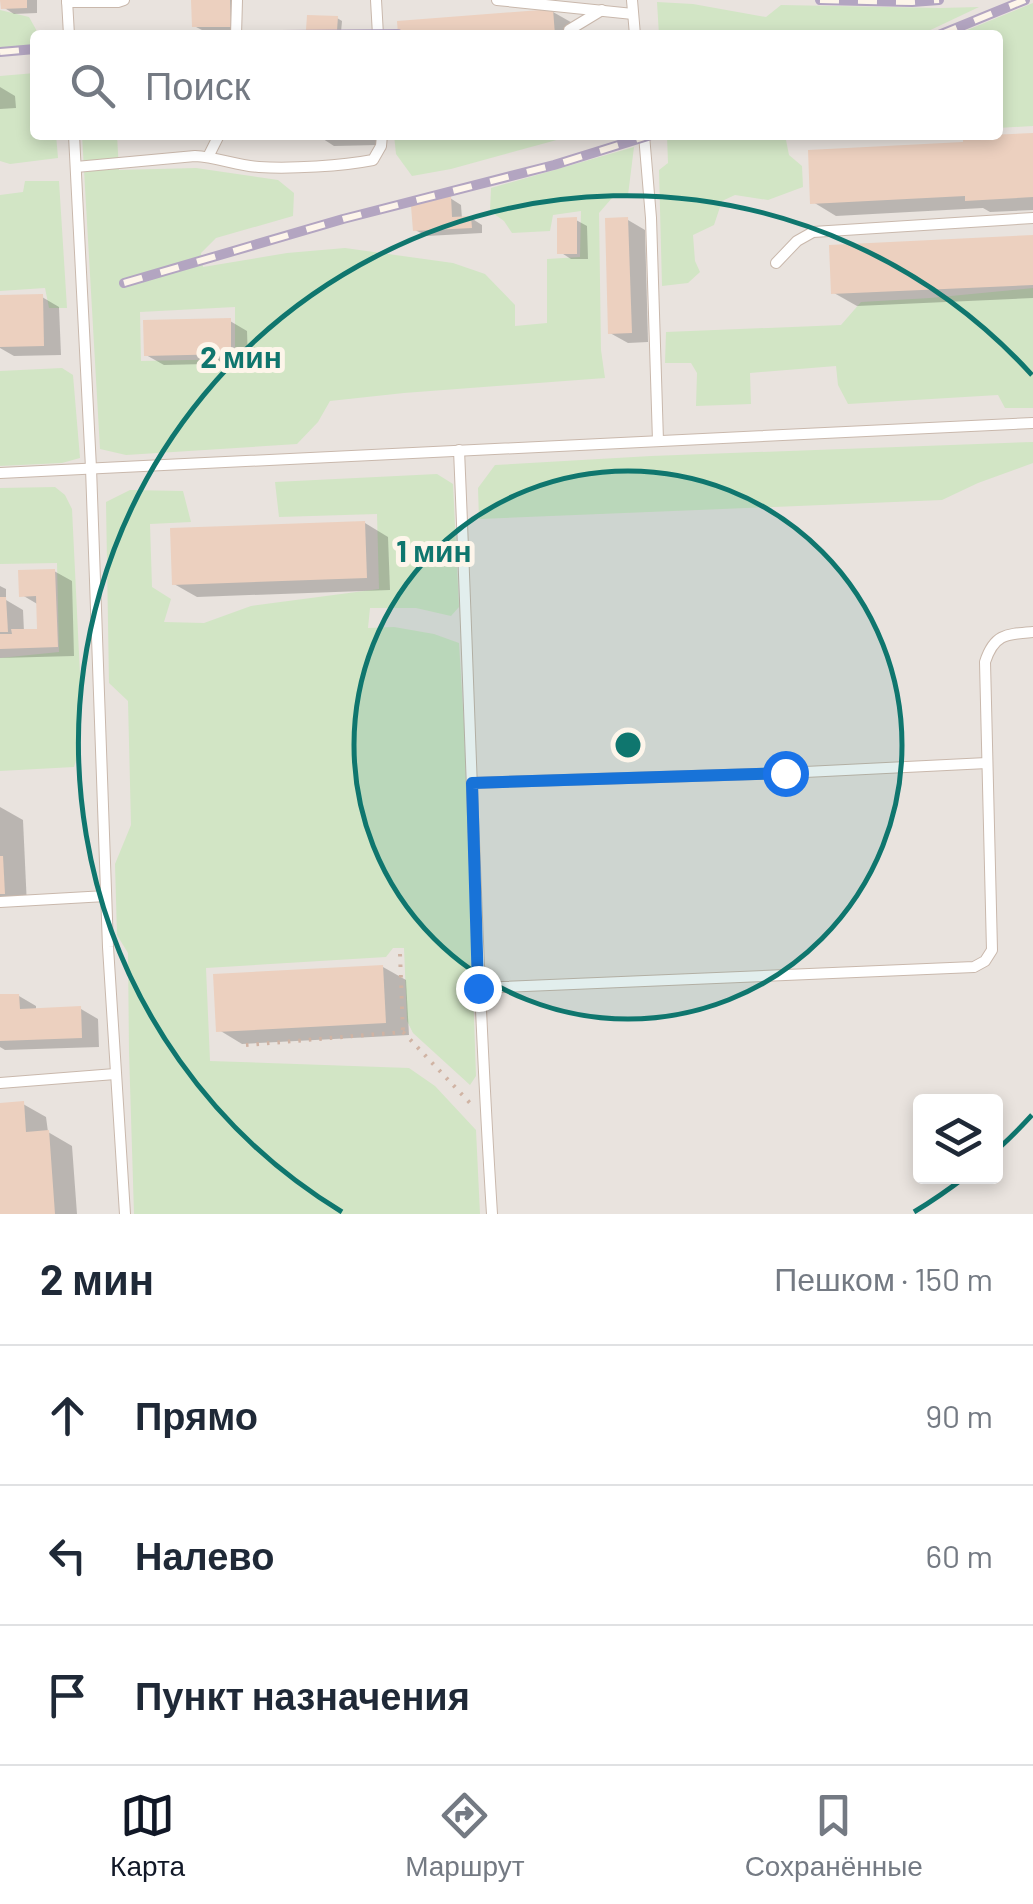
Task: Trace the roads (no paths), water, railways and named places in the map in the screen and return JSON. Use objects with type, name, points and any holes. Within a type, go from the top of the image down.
[{"type":"lane","points":[[69,30],[67,1],[124,0]]},
{"type":"lane","points":[[236,30],[237,0]]},
{"type":"lane","points":[[376,0],[378,30]]},
{"type":"lane","points":[[497,0],[633,14]]},
{"type":"lane","points":[[632,0],[635,30]]},
{"type":"lane","points":[[569,30],[602,10]]},
{"type":"lane","points":[[74,140],[106,896],[124,1214]]},
{"type":"lane","points":[[208,156],[216,140]]},
{"type":"lane","points":[[76,167],[208,156],[257,168],[353,164],[372,160],[382,140]]},
{"type":"lane","points":[[644,140],[651,218],[658,441]]},
{"type":"lane","points":[[776,263],[796,241],[812,232],[1033,218]]},
{"type":"lane","points":[[0,472],[1033,422]]},
{"type":"lane","points":[[460,450],[478,988],[492,1214]]},
{"type":"lane","points":[[478,988],[974,968],[985,962],[992,950],[985,662],[990,646],[1007,634],[1033,632]]},
{"type":"lane","points":[[472,783],[988,763]]},
{"type":"lane","points":[[0,902],[106,896]]},
{"type":"lane","points":[[0,1082],[116,1074]]},
{"type":"railway","points":[[820,0],[939,0]]},
{"type":"railway","points":[[951,30],[1025,0]]},
{"type":"railway","points":[[0,52],[30,49]]},
{"type":"railway","points":[[124,283],[635,140]]}]
